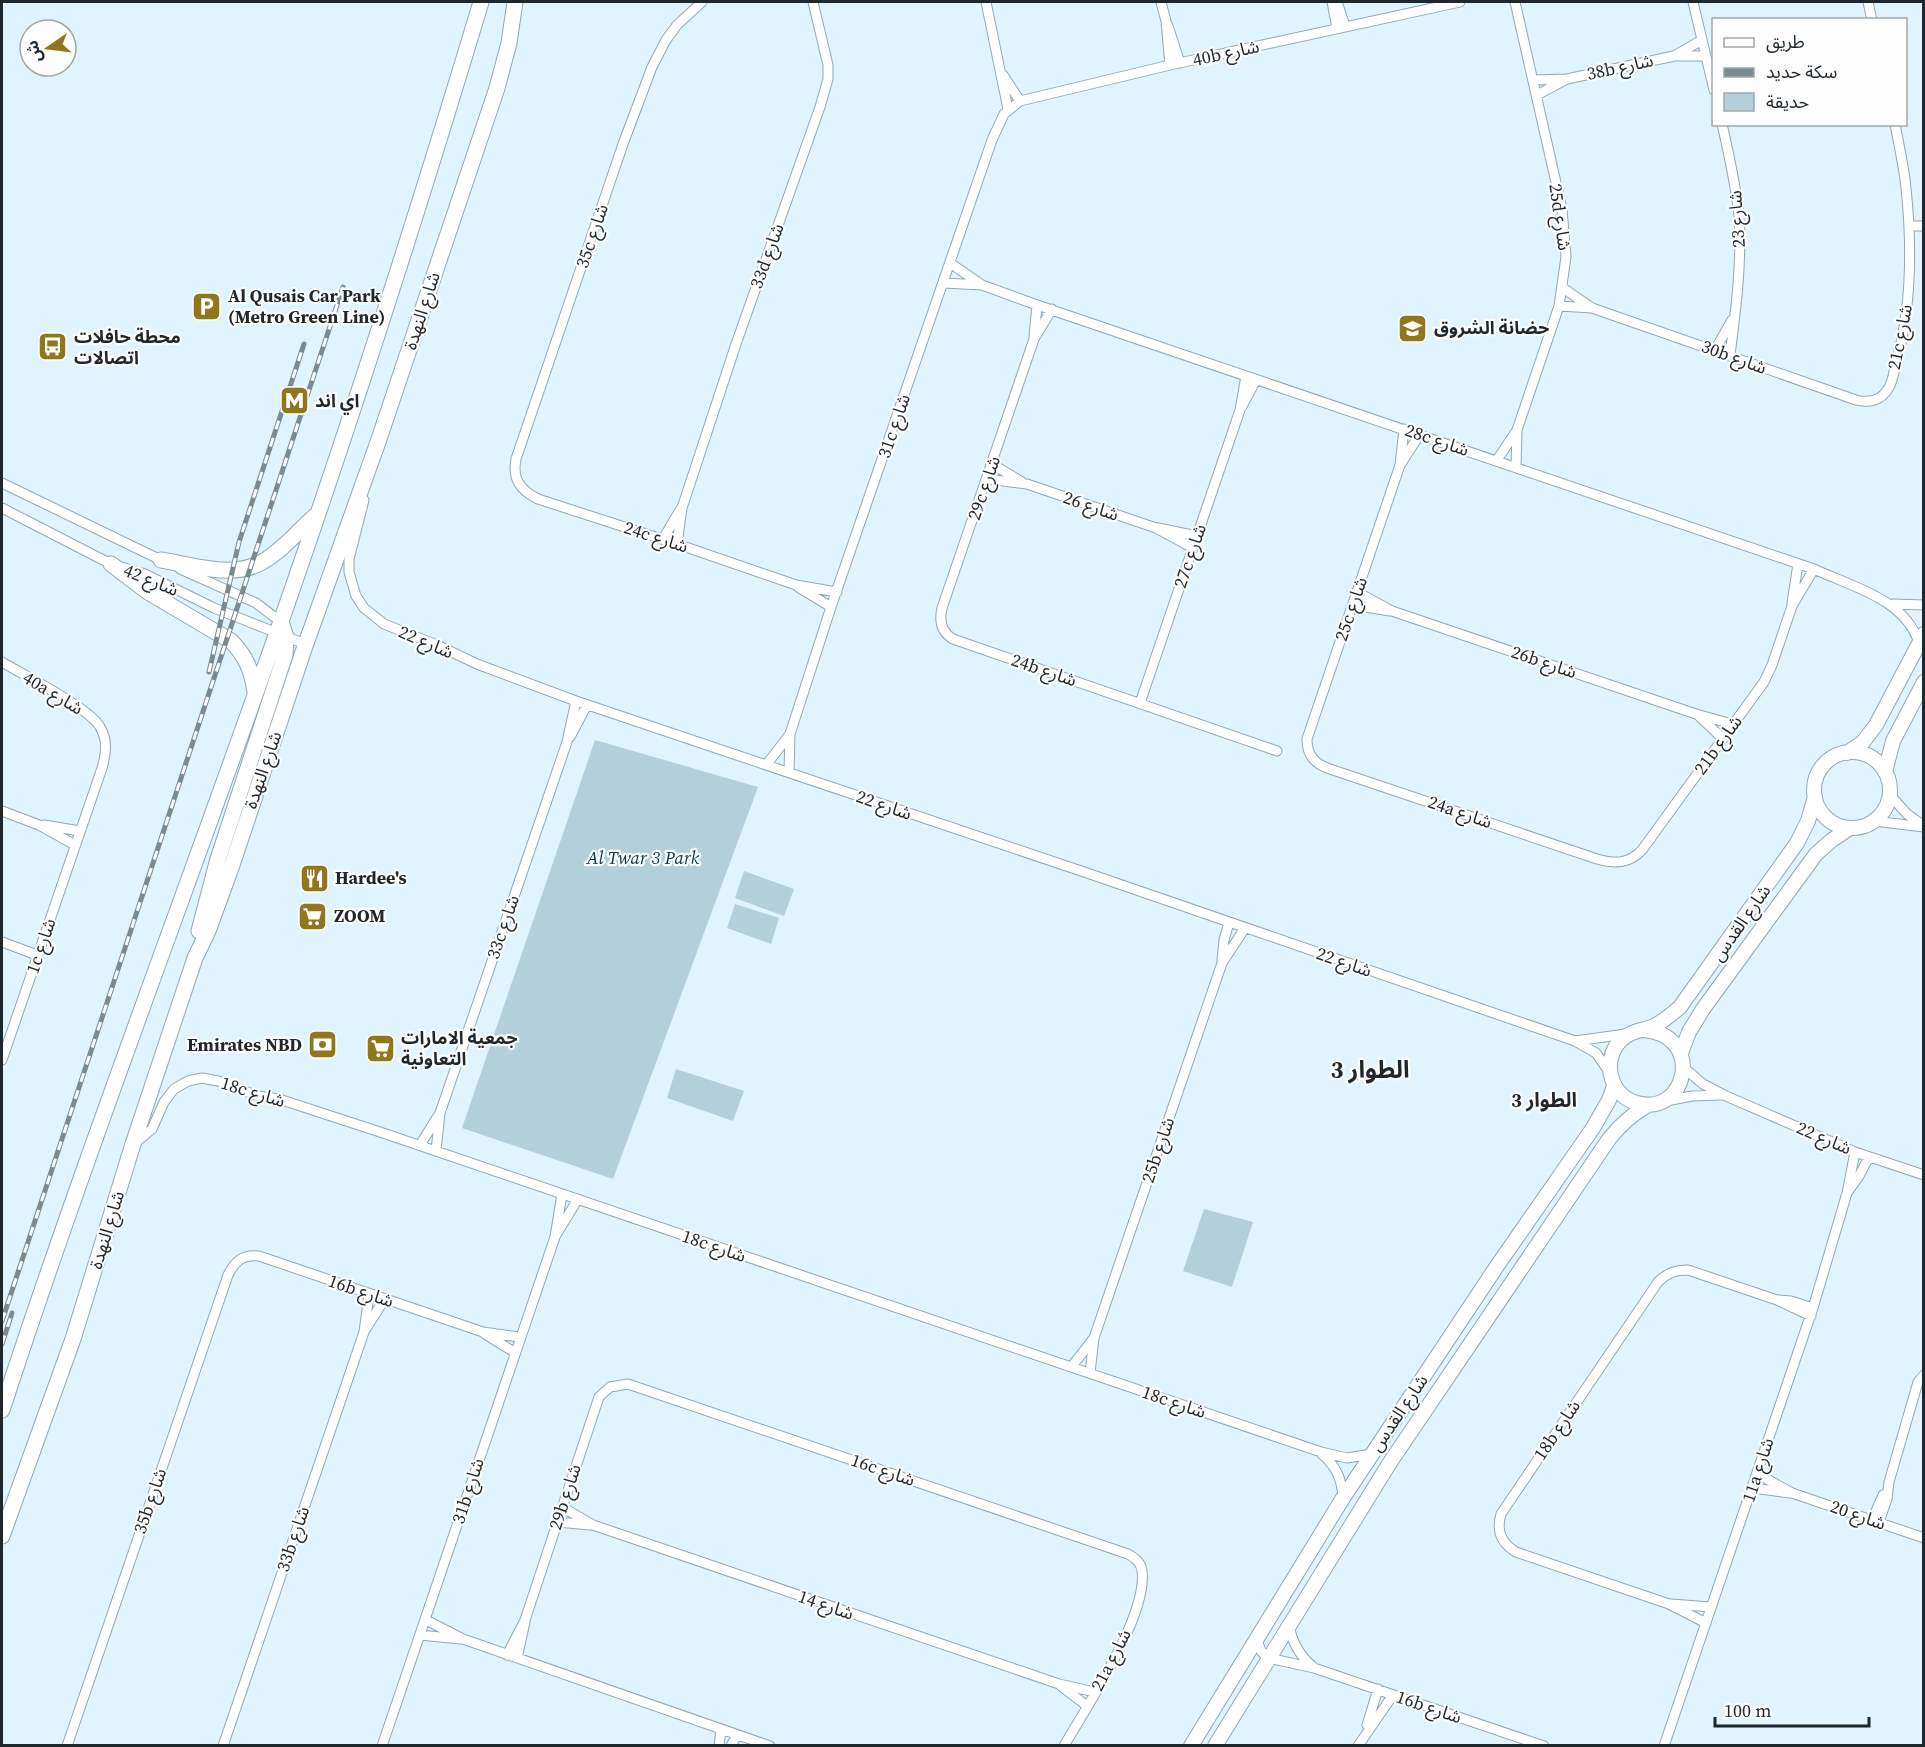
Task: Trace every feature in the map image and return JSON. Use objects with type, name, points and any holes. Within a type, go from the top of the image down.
[{"type":"main road","name":"شارع النهدة","points":[[2,1410],[41,1289],[255,695],[281,630],[425,189],[481,2]]},
{"type":"main road","name":"شارع النهدة","points":[[2,1536],[73,1339],[133,1144],[195,958],[208,931],[231,868],[305,644],[378,442],[504,66],[514,20],[515,2]]},
{"type":"main road","points":[[161,560],[223,571],[237,571],[253,567],[278,550],[317,514]]},
{"type":"main road","points":[[111,564],[143,589],[231,641],[249,664],[255,695]]},
{"type":"main road","points":[[195,958],[212,880],[287,646],[281,630]]},
{"type":"main road","points":[[1847,753],[1869,756],[1879,763],[1888,780],[1890,795],[1887,805],[1875,821],[1850,828],[1827,818],[1818,805],[1815,796],[1817,777],[1821,768],[1828,761],[1847,753],[1863,742],[1876,725],[1921,638]]},
{"type":"main road","points":[[1885,772],[1893,741],[1923,682]]},
{"type":"main road","name":"شارع القدس","points":[[1637,1032],[1671,1016],[1689,997],[1797,843],[1808,821],[1815,796]]},
{"type":"main road","name":"شارع القدس","points":[[1681,1053],[1689,1032],[1703,1009],[1805,869],[1824,847],[1850,828]]},
{"type":"main road","points":[[1655,1031],[1666,1035],[1681,1053],[1684,1068],[1677,1089],[1669,1097],[1654,1103],[1629,1100],[1612,1079],[1610,1061],[1614,1050],[1621,1040],[1637,1032],[1655,1031]]},
{"type":"main road","name":"شارع القدس","points":[[1191,1746],[1256,1636],[1343,1498],[1504,1256],[1593,1128],[1605,1107],[1612,1079]]},
{"type":"main road","name":"شارع القدس","points":[[1215,1746],[1389,1464],[1603,1148],[1620,1125],[1634,1113],[1654,1103]]},
{"type":"street","name":"35c شارع","points":[[519,485],[515,477],[516,459],[648,76],[666,40],[677,25],[702,2]]},
{"type":"street","name":"33d شارع","points":[[677,544],[682,508],[736,344],[825,93],[828,65],[813,2]]},
{"type":"street","points":[[986,2],[1008,109]]},
{"type":"street","points":[[1161,2],[1180,63]]},
{"type":"street","points":[[1332,2],[1341,27]]},
{"type":"street","points":[[1337,2],[1341,27]]},
{"type":"street","name":"40b شارع","points":[[1000,119],[1008,109],[1020,101],[1170,65],[1461,2]]},
{"type":"street","name":"25d شارع","points":[[1497,460],[1517,430],[1559,306],[1566,257],[1564,224],[1515,2]]},
{"type":"street","points":[[1693,2],[1712,86]]},
{"type":"street","points":[[1868,2],[1872,18]]},
{"type":"street","points":[[1166,21],[1170,65]]},
{"type":"street","name":"38b شارع","points":[[1674,56],[1702,40]]},
{"type":"street","name":"38b شارع","points":[[1534,80],[1566,79],[1674,56],[1705,56]]},
{"type":"street","points":[[1001,71],[1020,101]]},
{"type":"street","name":"38b شارع","points":[[1537,95],[1566,79]]},
{"type":"street","name":"31c شارع","points":[[789,772],[790,734],[831,607],[1000,119]]},
{"type":"street","name":"شارع 23","points":[[1722,126],[1730,156],[1738,215],[1739,255],[1730,355]]},
{"type":"street","name":"21c شارع","points":[[1875,400],[1882,396],[1891,383],[1903,334],[1909,290],[1909,226],[1906,188],[1895,126]]},
{"type":"street","points":[[1909,226],[1923,226]]},
{"type":"street","name":"28c شارع","points":[[950,263],[982,285],[1814,569],[1888,603],[1904,615],[1921,638]]},
{"type":"street","name":"28c شارع","points":[[943,283],[982,285]]},
{"type":"street","name":"30b شارع","points":[[1563,288],[1592,308]]},
{"type":"street","name":"29c شارع","points":[[1034,339],[1037,304]]},
{"type":"street","name":"30b شارع","points":[[1559,306],[1592,308],[1856,400],[1875,400]]},
{"type":"street","name":"29c شارع","points":[[948,636],[943,629],[940,613],[1034,339],[1052,309]]},
{"type":"street","name":"شارع 23","points":[[1715,350],[1734,315]]},
{"type":"street","name":"27c شارع","points":[[1140,703],[1239,410],[1246,376]]},
{"type":"street","name":"27c شارع","points":[[1239,410],[1256,380]]},
{"type":"street","name":"25c شارع","points":[[1401,465],[1404,429]]},
{"type":"street","name":"25d شارع","points":[[1516,466],[1517,430]]},
{"type":"street","name":"25c شارع","points":[[1308,753],[1307,739],[1401,465],[1420,434]]},
{"type":"street","name":"شارع 22","points":[[378,442],[350,559],[350,572],[356,596],[369,612],[384,624],[477,664],[587,705],[767,764],[1575,1041],[1596,1053],[1612,1079]]},
{"type":"street","name":"شارع 26","points":[[993,464],[1027,484],[1156,528],[1197,536]]},
{"type":"street","name":"شارع 26","points":[[987,479],[1027,484]]},
{"type":"street","name":"شارع 42","points":[[2,483],[256,603],[281,630]]},
{"type":"street","name":"24c شارع","points":[[519,485],[538,499],[796,585],[837,592]]},
{"type":"street","name":"شارع 42","points":[[2,508],[111,564],[145,574],[214,608],[281,630],[305,644]]},
{"type":"street","name":"33d شارع","points":[[663,539],[682,508]]},
{"type":"street","name":"شارع 26","points":[[1156,528],[1192,548]]},
{"type":"street","name":"21b شارع","points":[[1616,863],[1631,860],[1642,850],[1769,674],[1792,606],[1798,564]]},
{"type":"street","name":"21b شارع","points":[[1792,606],[1814,569]]},
{"type":"street","name":"24c شارع","points":[[796,585],[831,607]]},
{"type":"street","name":"26b شارع","points":[[1357,592],[1392,611],[1696,714],[1732,724]]},
{"type":"street","name":"28c شارع","points":[[1888,603],[1908,606],[1923,605]]},
{"type":"street","name":"26b شارع","points":[[1353,605],[1392,611]]},
{"type":"street","name":"24b شارع","points":[[948,636],[1277,751]]},
{"type":"street","name":"40a شارع","points":[[2,662],[86,711],[101,727],[105,737],[105,758],[80,831]]},
{"type":"street","name":"33c شارع","points":[[435,1151],[440,1113],[567,742],[576,701]]},
{"type":"street","name":"33c شارع","points":[[567,742],[587,705]]},
{"type":"street","name":"26b شارع","points":[[1696,714],[1723,739]]},
{"type":"street","name":"31c شارع","points":[[767,764],[790,734]]},
{"type":"street","name":"24a شارع","points":[[1308,753],[1317,764],[1588,856],[1616,863]]},
{"type":"street","points":[[1890,795],[1907,814],[1923,826]]},
{"type":"street","points":[[2,811],[39,825],[75,845]]},
{"type":"street","points":[[1875,821],[1923,826]]},
{"type":"street","points":[[39,825],[80,831]]},
{"type":"street","name":"1c شارع","points":[[2,1060],[80,831]]},
{"type":"street","name":"25b شارع","points":[[1090,1373],[1094,1338],[1222,963],[1224,940],[1229,923]]},
{"type":"street","name":"25b شارع","points":[[1222,963],[1245,928]]},
{"type":"street","points":[[2,942],[37,955]]},
{"type":"street","name":"شارع 22","points":[[1575,1041],[1637,1032]]},
{"type":"street","name":"شارع 22","points":[[1684,1068],[1703,1084],[1726,1096],[1854,1152],[1923,1175]]},
{"type":"street","name":"18c شارع","points":[[133,1144],[152,1129],[168,1095],[180,1084],[202,1078],[210,1079],[258,1096],[270,1097],[420,1145],[1321,1452],[1347,1458],[1372,1454]]},
{"type":"street","name":"شارع 22","points":[[1654,1103],[1692,1096],[1726,1096]]},
{"type":"street","name":"33c شارع","points":[[420,1145],[440,1113]]},
{"type":"street","name":"11a شارع","points":[[1664,1746],[1812,1312],[1847,1193],[1854,1152]]},
{"type":"street","name":"11a شارع","points":[[1847,1193],[1869,1157]]},
{"type":"street","name":"31b شارع","points":[[382,1746],[519,1337],[555,1237],[562,1194]]},
{"type":"street","name":"31b شارع","points":[[555,1237],[578,1199]]},
{"type":"street","name":"16b شارع","points":[[238,1260],[259,1256],[483,1332],[519,1337]]},
{"type":"street","name":"35b شارع","points":[[67,1746],[228,1275],[238,1260]]},
{"type":"street","name":"18b شارع","points":[[1706,1623],[1669,1604],[1516,1552],[1509,1547],[1499,1533],[1501,1514],[1664,1276],[1679,1270],[1688,1270],[1812,1312]]},
{"type":"street","name":"33b شارع","points":[[223,1746],[364,1332],[369,1294]]},
{"type":"street","name":"33b شارع","points":[[364,1332],[384,1300]]},
{"type":"street","name":"16b شارع","points":[[483,1332],[514,1352]]},
{"type":"street","name":"25b شارع","points":[[1072,1366],[1094,1338]]},
{"type":"street","points":[[1876,1521],[1888,1495],[1918,1382],[1923,1375]]},
{"type":"street","name":"29b شارع","points":[[517,1658],[525,1620],[599,1397],[617,1384]]},
{"type":"street","name":"16c شارع","points":[[617,1384],[633,1386],[1128,1554],[1137,1559],[1142,1569]]},
{"type":"street","points":[[1321,1452],[1338,1472],[1343,1498]]},
{"type":"street","name":"شارع 20","points":[[1758,1473],[1792,1493]]},
{"type":"street","name":"شارع 20","points":[[1753,1488],[1792,1493],[1923,1538]]},
{"type":"street","name":"شارع 14","points":[[562,1507],[593,1525],[1059,1684],[1095,1692]]},
{"type":"street","name":"شارع 14","points":[[558,1522],[593,1525]]},
{"type":"street","name":"21a شارع","points":[[1064,1746],[1116,1657],[1140,1591],[1142,1569]]},
{"type":"street","name":"18b شارع","points":[[1669,1604],[1711,1607]]},
{"type":"street","points":[[426,1620],[462,1639],[770,1746]]},
{"type":"street","name":"29b شارع","points":[[507,1655],[525,1620]]},
{"type":"street","points":[[1289,1624],[1299,1652],[1314,1668]]},
{"type":"street","points":[[420,1635],[462,1639]]},
{"type":"street","points":[[1256,1636],[1261,1651],[1268,1658]]},
{"type":"street","name":"16b شارع","points":[[1268,1658],[1314,1668],[1544,1746]]},
{"type":"street","name":"شارع 14","points":[[1059,1684],[1087,1706]]},
{"type":"street","points":[[1366,1731],[1378,1689]]},
{"type":"street","points":[[1358,1746],[1366,1731],[1394,1695]]},
{"type":"street","points":[[719,1746],[722,1730]]},
{"type":"street","points":[[731,1746],[737,1735]]},
{"type":"green space","name":"Al Twar 3 Park","points":[[595,740],[758,787],[613,1179],[462,1128]]},
{"type":"green space","points":[[744,871],[794,889],[784,916],[735,898]]},
{"type":"green space","points":[[735,904],[779,918],[771,944],[727,928]]},
{"type":"green space","points":[[676,1069],[744,1091],[733,1121],[667,1098]]},
{"type":"green space","points":[[1204,1209],[1253,1222],[1232,1287],[1183,1271]]},
{"type":"railway","points":[[2,1321],[343,287]]},
{"type":"railway","points":[[209,672],[239,542],[304,344]]},
{"type":"railway","points":[[2,1344],[12,1313]]},
{"type":"place","name":"Al Qusais Car Park (Metro Green Line)","points":[[207,306]]},
{"type":"place","name":"حضانة الشروق","points":[[1413,328]]},
{"type":"place","name":"محطة حافلات اتصالات","points":[[53,347]]},
{"type":"place","name":"اي اند","points":[[294,401]]},
{"type":"place","name":"Hardee's","points":[[314,878]]},
{"type":"place","name":"ZOOM","points":[[313,916]]},
{"type":"place","name":"Emirates NBD","points":[[323,1045]]},
{"type":"place","name":"جمعية الامارات التعاونية","points":[[380,1048]]},
{"type":"district","name":"الطوار 3","points":[[1370,1070]]},
{"type":"district","name":"الطوار 3","points":[[1544,1100]]}]
